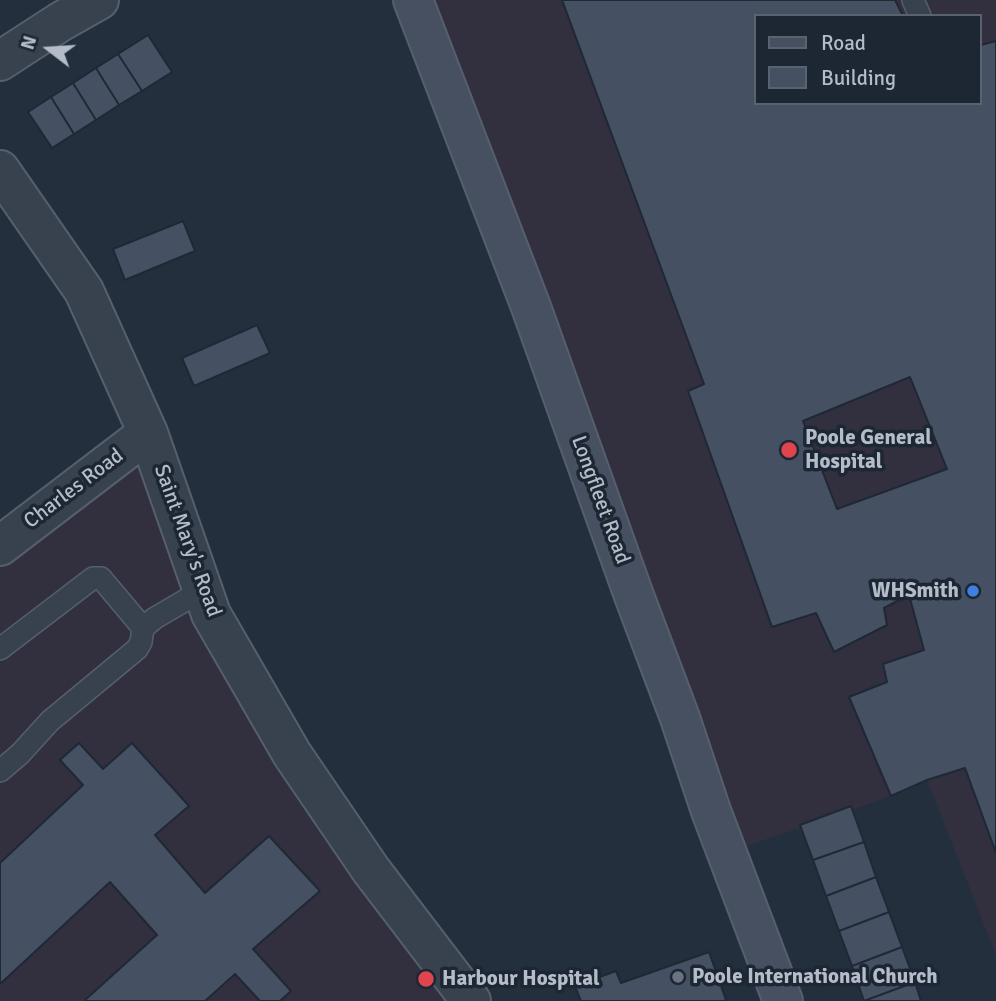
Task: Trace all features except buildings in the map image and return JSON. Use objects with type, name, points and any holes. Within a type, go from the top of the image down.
[{"type":"main road","name":"Longfleet Road","points":[[413,0],[531,307],[711,811],[783,1001]]},
{"type":"street","points":[[0,61],[99,0]]},
{"type":"street","name":"Saint Mary's Road","points":[[0,170],[84,292],[148,433],[211,614],[292,754],[371,870],[471,1001]]},
{"type":"street","name":"Charles Road","points":[[2,540],[148,433]]},
{"type":"lane","points":[[0,649],[97,577],[101,578],[143,628]]},
{"type":"lane","points":[[0,771],[20,754],[50,721],[137,649],[143,628],[203,590]]},
{"type":"shaded area","name":"Poole General Hospital","points":[[413,0],[996,0],[996,955],[927,780],[891,796],[727,853]]},
{"type":"shaded area","points":[[148,433],[211,614],[471,1001],[0,1001],[0,546]]},
{"type":"place","name":"Poole General Hospital","points":[[789,450]]},
{"type":"place","name":"WHSmith","points":[[973,591]]},
{"type":"place","name":"Poole International Church","points":[[678,977]]},
{"type":"place","name":"Harbour Hospital","points":[[426,979]]}]
